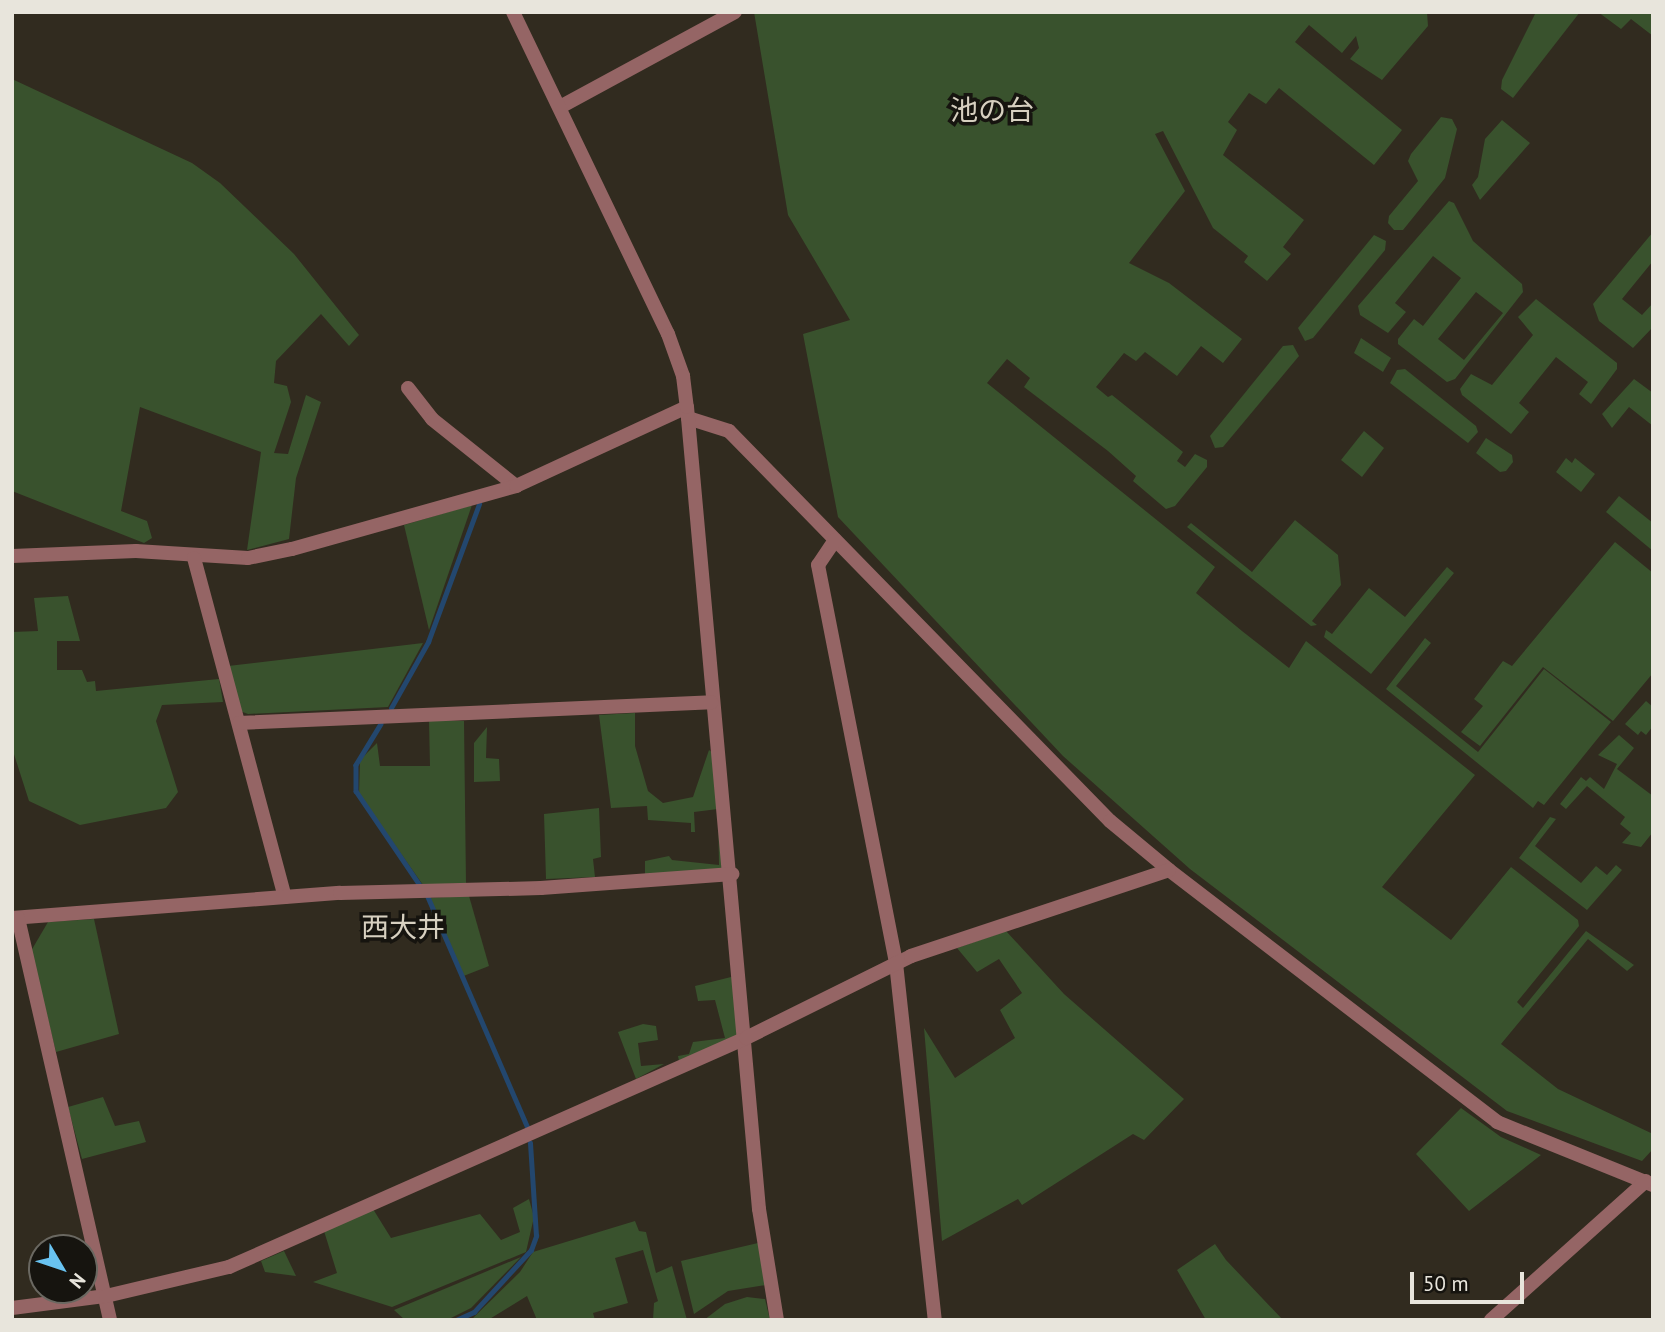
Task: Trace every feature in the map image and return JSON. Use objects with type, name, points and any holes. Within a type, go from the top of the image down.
[{"type":"street","points":[[513,12],[668,334],[683,376],[712,702],[732,874],[759,1209],[777,1320]]},
{"type":"street","points":[[560,107],[735,12]]},
{"type":"street","points":[[408,388],[432,419],[516,486]]},
{"type":"street","points":[[12,556],[136,551],[194,558],[248,558],[292,549],[516,486],[688,413],[729,431],[1110,821],[1169,870],[1497,1122],[1650,1183],[1491,1320]]},
{"type":"street","points":[[835,540],[818,565],[896,963],[935,1320]]},
{"type":"street","points":[[194,558],[285,897]]},
{"type":"street","points":[[239,723],[712,702]]},
{"type":"street","points":[[14,1320],[12,1310],[106,1296],[229,1267],[746,1038],[896,963],[1169,870]]},
{"type":"street","points":[[110,1320],[15,918],[285,897],[541,888],[732,874]]},
{"type":"green space","points":[[754,12],[1427,12],[1428,26],[1382,80],[1350,59],[1359,48],[1356,36],[1342,53],[1309,25],[1295,42],[1402,130],[1374,165],[1279,88],[1266,104],[1249,93],[1228,122],[1237,130],[1223,155],[1304,220],[1283,247],[1291,254],[1267,281],[1244,262],[1248,256],[1213,228],[1163,131],[1155,134],[1185,191],[1129,263],[1169,283],[1242,339],[1223,363],[1201,346],[1177,376],[1145,352],[1136,361],[1124,353],[1096,387],[1108,397],[1112,395],[1183,452],[1177,461],[1185,467],[1195,454],[1207,460],[1207,467],[1175,506],[1166,509],[1133,481],[1136,476],[1108,451],[1024,387],[1030,378],[1007,359],[987,383],[1215,567],[1196,593],[1242,631],[1289,668],[1306,641],[1475,775],[1382,887],[1451,940],[1511,867],[1578,920],[1579,926],[1517,1002],[1523,1008],[1586,931],[1634,965],[1627,971],[1588,939],[1501,1044],[1558,1089],[1653,1134],[1653,1149],[1642,1161],[1507,1111],[1190,869],[1063,756],[838,517],[803,334],[850,320],[788,215]]},
{"type":"green space","points":[[1536,12],[1580,12],[1513,98],[1501,89],[1502,80]]},
{"type":"green space","points":[[1598,12],[1653,12],[1653,36],[1631,19],[1621,29]]},
{"type":"green space","points":[[12,79],[192,163],[220,183],[294,254],[359,335],[349,346],[321,314],[276,361],[274,383],[287,386],[291,402],[274,453],[288,454],[306,395],[321,402],[296,478],[289,539],[247,550],[261,452],[140,407],[121,511],[147,521],[152,538],[144,543],[12,491]]},
{"type":"green space","points":[[1441,117],[1452,119],[1457,129],[1445,178],[1403,230],[1394,230],[1388,223],[1389,216],[1418,181],[1408,161]]},
{"type":"green space","points":[[1502,120],[1530,143],[1480,200],[1472,185],[1478,177],[1485,139]]},
{"type":"green space","points":[[1449,201],[1454,203],[1473,241],[1522,284],[1523,292],[1455,379],[1447,382],[1398,344],[1398,339],[1414,319],[1423,326],[1461,278],[1433,256],[1395,303],[1406,312],[1388,333],[1360,315],[1358,306]],"holes":[[[1476,292],[1503,313],[1464,360],[1438,339]]]},
{"type":"green space","points":[[1653,232],[1653,261],[1622,299],[1642,315],[1653,303],[1653,327],[1633,348],[1599,321],[1593,304]]},
{"type":"green space","points":[[1374,235],[1386,241],[1385,250],[1313,338],[1305,341],[1298,328]]},
{"type":"green space","points":[[1536,299],[1617,363],[1617,369],[1591,404],[1579,394],[1588,382],[1556,357],[1519,403],[1529,412],[1511,434],[1462,395],[1460,389],[1471,374],[1492,385],[1533,335],[1518,317]]},
{"type":"green space","points":[[1361,338],[1391,358],[1383,372],[1354,353]]},
{"type":"green space","points":[[1293,345],[1299,356],[1223,447],[1215,448],[1210,436],[1283,346]]},
{"type":"green space","points":[[1405,369],[1476,426],[1478,432],[1468,443],[1390,383],[1397,370]]},
{"type":"green space","points":[[1634,379],[1653,393],[1653,426],[1629,407],[1612,428],[1602,414]]},
{"type":"green space","points":[[1364,431],[1384,448],[1362,477],[1341,460]]},
{"type":"green space","points":[[1486,438],[1512,455],[1513,462],[1506,471],[1500,472],[1476,453]]},
{"type":"green space","points":[[1566,458],[1572,463],[1575,458],[1595,474],[1581,492],[1556,472]]},
{"type":"green space","points":[[1619,496],[1653,523],[1653,551],[1606,512]]},
{"type":"green space","points":[[472,505],[429,630],[404,525]]},
{"type":"green space","points":[[1295,520],[1338,555],[1341,585],[1312,621],[1317,625],[1311,626],[1187,527],[1191,523],[1252,572]]},
{"type":"green space","points":[[1615,542],[1653,573],[1653,673],[1613,721],[1543,667],[1480,746],[1461,732],[1483,706],[1474,699],[1503,661],[1512,666]]},
{"type":"green space","points":[[1447,567],[1454,573],[1371,674],[1324,637],[1326,630],[1332,634],[1369,588],[1405,617]]},
{"type":"green space","points":[[68,596],[80,641],[57,641],[57,670],[82,670],[87,682],[95,681],[96,691],[219,679],[223,702],[162,705],[156,721],[178,792],[166,808],[80,825],[29,801],[12,748],[12,632],[38,631],[34,598]]},
{"type":"green space","points":[[1425,638],[1431,643],[1396,686],[1478,752],[1544,669],[1611,722],[1544,805],[1538,801],[1533,808],[1386,689]]},
{"type":"green space","points":[[423,643],[388,707],[248,714],[240,711],[228,666]]},
{"type":"green space","points":[[1646,701],[1653,707],[1653,726],[1646,735],[1641,731],[1638,735],[1625,724]]},
{"type":"green space","points":[[635,713],[635,746],[648,791],[663,803],[693,797],[709,750],[714,754],[725,869],[645,876],[645,861],[669,856],[672,860],[719,865],[718,809],[694,812],[695,832],[691,832],[691,823],[648,820],[647,806],[611,808],[599,715]]},
{"type":"green space","points":[[429,720],[464,721],[466,883],[423,885],[359,794],[360,760],[377,743],[380,766],[430,766]]},
{"type":"green space","points":[[487,727],[486,758],[499,759],[500,781],[474,782],[474,743]]},
{"type":"green space","points":[[1619,735],[1634,748],[1617,769],[1653,796],[1653,832],[1641,847],[1622,843],[1631,833],[1620,824],[1625,817],[1587,786],[1566,809],[1560,804],[1581,777],[1586,781],[1590,777],[1604,789],[1617,764],[1598,755]]},
{"type":"green space","points":[[599,808],[601,857],[593,859],[595,877],[546,879],[544,814]]},
{"type":"green space","points":[[1550,817],[1556,819],[1535,846],[1581,883],[1596,866],[1607,875],[1616,865],[1622,870],[1587,910],[1519,858]]},
{"type":"green space","points":[[469,896],[489,966],[461,977],[428,898]]},
{"type":"green space","points":[[94,919],[119,1034],[56,1052],[31,951],[48,922]]},
{"type":"green space","points":[[1006,931],[1064,994],[1184,1099],[1144,1140],[1133,1134],[1022,1205],[1018,1199],[942,1241],[924,1028],[955,1078],[1015,1038],[1000,1010],[1022,993],[999,959],[977,972],[957,948]]},
{"type":"green space","points":[[735,976],[739,1037],[679,1061],[678,1056],[689,1054],[693,1042],[725,1038],[715,1000],[698,1001],[695,986]]},
{"type":"green space","points":[[643,1024],[656,1026],[658,1040],[638,1043],[641,1066],[664,1064],[636,1079],[618,1032]]},
{"type":"green space","points":[[103,1097],[115,1126],[139,1121],[146,1142],[82,1159],[68,1107]]},
{"type":"green space","points":[[1461,1108],[1501,1137],[1541,1155],[1469,1211],[1416,1154]]},
{"type":"green space","points":[[529,1199],[534,1217],[526,1252],[392,1307],[313,1282],[337,1273],[324,1231],[373,1209],[391,1238],[480,1214],[501,1240],[520,1232],[513,1208]]},
{"type":"green space","points":[[635,1221],[639,1231],[646,1232],[656,1273],[672,1266],[687,1320],[653,1320],[654,1303],[658,1301],[643,1250],[615,1258],[628,1303],[593,1313],[595,1320],[537,1320],[527,1296],[488,1320],[471,1320],[520,1272],[533,1252]]},
{"type":"green space","points":[[758,1243],[766,1285],[728,1291],[694,1314],[681,1261]]},
{"type":"green space","points":[[1215,1244],[1226,1260],[1283,1320],[1206,1320],[1177,1270]]},
{"type":"green space","points":[[284,1251],[296,1276],[265,1272],[261,1261]]},
{"type":"green space","points":[[521,1257],[471,1308],[447,1320],[405,1320],[394,1310]]},
{"type":"green space","points":[[747,1297],[765,1299],[770,1320],[704,1320],[725,1304]]},
{"type":"waterway","points":[[391,708],[428,642],[479,504]]},
{"type":"waterway","points":[[381,724],[356,765],[356,791],[420,885]]},
{"type":"waterway","points":[[428,897],[528,1128]]},
{"type":"waterway","points":[[456,1320],[474,1312],[531,1250],[536,1236],[530,1143]]},
{"type":"district","name":"池の台","points":[[992,110]]},
{"type":"district","name":"西大井","points":[[403,927]]}]
